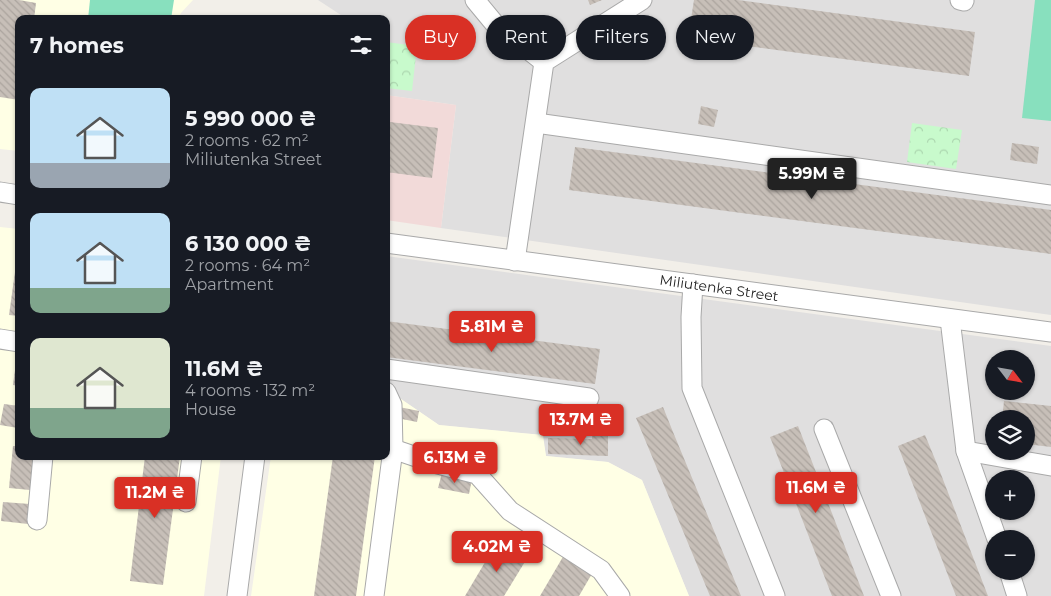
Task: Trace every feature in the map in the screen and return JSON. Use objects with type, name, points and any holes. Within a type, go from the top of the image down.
[{"type":"street","points":[[476,0],[494,22],[544,62]]},
{"type":"street","points":[[544,62],[642,0]]},
{"type":"street","points":[[515,261],[544,62]]},
{"type":"street","points":[[536,123],[1051,195]]},
{"type":"street","name":"Miliutenka Street","points":[[390,245],[1051,332]]},
{"type":"street","points":[[693,284],[691,316],[692,388],[775,596]]},
{"type":"street","points":[[950,318],[966,451],[994,530]]},
{"type":"street","points":[[0,339],[15,341]]},
{"type":"street","points":[[390,371],[589,398]]},
{"type":"street","points":[[374,596],[393,449],[392,405],[390,401]]},
{"type":"street","points":[[824,429],[891,596]]},
{"type":"street","points":[[393,449],[434,463],[477,474],[510,511],[601,570],[620,596]]},
{"type":"street","points":[[966,451],[1051,466]]},
{"type":"street","points":[[37,520],[43,460]]},
{"type":"street","points":[[186,502],[191,460]]},
{"type":"street","points":[[236,596],[254,460]]},
{"type":"street","points":[[1011,580],[1017,596]]},
{"type":"shaded area","points":[[0,0],[193,0],[180,15],[15,15],[15,151],[0,149]]},
{"type":"shaded area","points":[[318,0],[1051,0],[1051,315],[441,228],[456,105],[390,96],[390,15],[341,15]]},
{"type":"shaded area","points":[[390,96],[456,105],[441,228],[390,221]]},
{"type":"shaded area","points":[[0,227],[15,229],[15,460],[221,460],[204,596],[0,596]]},
{"type":"shaded area","points":[[390,257],[1051,346],[1051,596],[689,596],[642,480],[608,462],[546,456],[542,435],[439,425],[401,399],[390,394]]},
{"type":"shaded area","points":[[390,394],[401,399],[439,425],[543,435],[546,456],[608,462],[642,480],[689,596],[251,596],[270,460],[390,460]]},
{"type":"green space","points":[[90,0],[174,0],[172,15],[88,15]]},
{"type":"green space","points":[[1035,0],[1051,0],[1051,121],[1022,118]]},
{"type":"green space","points":[[390,43],[405,44],[405,60],[415,60],[412,91],[390,88]]},
{"type":"green space","points":[[912,123],[962,130],[956,169],[907,162]]},
{"type":"building","points":[[0,0],[19,0],[36,3],[34,15],[15,15],[15,99],[0,97]]},
{"type":"building","points":[[588,0],[602,0],[590,5]]},
{"type":"building","points":[[694,0],[738,0],[975,32],[969,76],[754,47],[754,15],[692,15]]},
{"type":"building","points":[[701,106],[718,110],[714,127],[698,124]]},
{"type":"building","points":[[390,122],[438,128],[432,178],[390,173]]},
{"type":"building","points":[[1012,143],[1039,147],[1037,164],[1010,160]]},
{"type":"building","points":[[575,147],[1051,210],[1051,254],[569,190]]},
{"type":"building","points":[[15,272],[15,316],[9,315]]},
{"type":"building","points":[[390,322],[600,349],[595,384],[390,358]]},
{"type":"building","points":[[1004,401],[1051,406],[1051,447],[1035,445],[1035,410],[1003,410]]},
{"type":"building","points":[[4,404],[15,405],[15,428],[0,425]]},
{"type":"building","points":[[399,407],[419,411],[417,422],[397,418]]},
{"type":"building","points":[[663,407],[741,596],[710,596],[636,418]]},
{"type":"building","points":[[798,426],[864,596],[832,596],[770,437]]},
{"type":"building","points":[[592,431],[608,432],[608,456],[548,454],[548,438],[592,439]]},
{"type":"building","points":[[925,435],[988,596],[956,596],[898,446]]},
{"type":"building","points":[[13,446],[15,446],[15,460],[34,460],[30,490],[9,488]]},
{"type":"building","points":[[145,460],[179,460],[163,585],[130,581]]},
{"type":"building","points":[[332,460],[374,460],[356,596],[314,596]]},
{"type":"building","points":[[442,473],[472,479],[469,494],[438,488]]},
{"type":"building","points":[[3,502],[30,504],[28,524],[1,521]]},
{"type":"building","points":[[497,542],[526,560],[504,596],[465,596]]},
{"type":"building","points":[[564,555],[593,572],[579,596],[540,596]]}]
